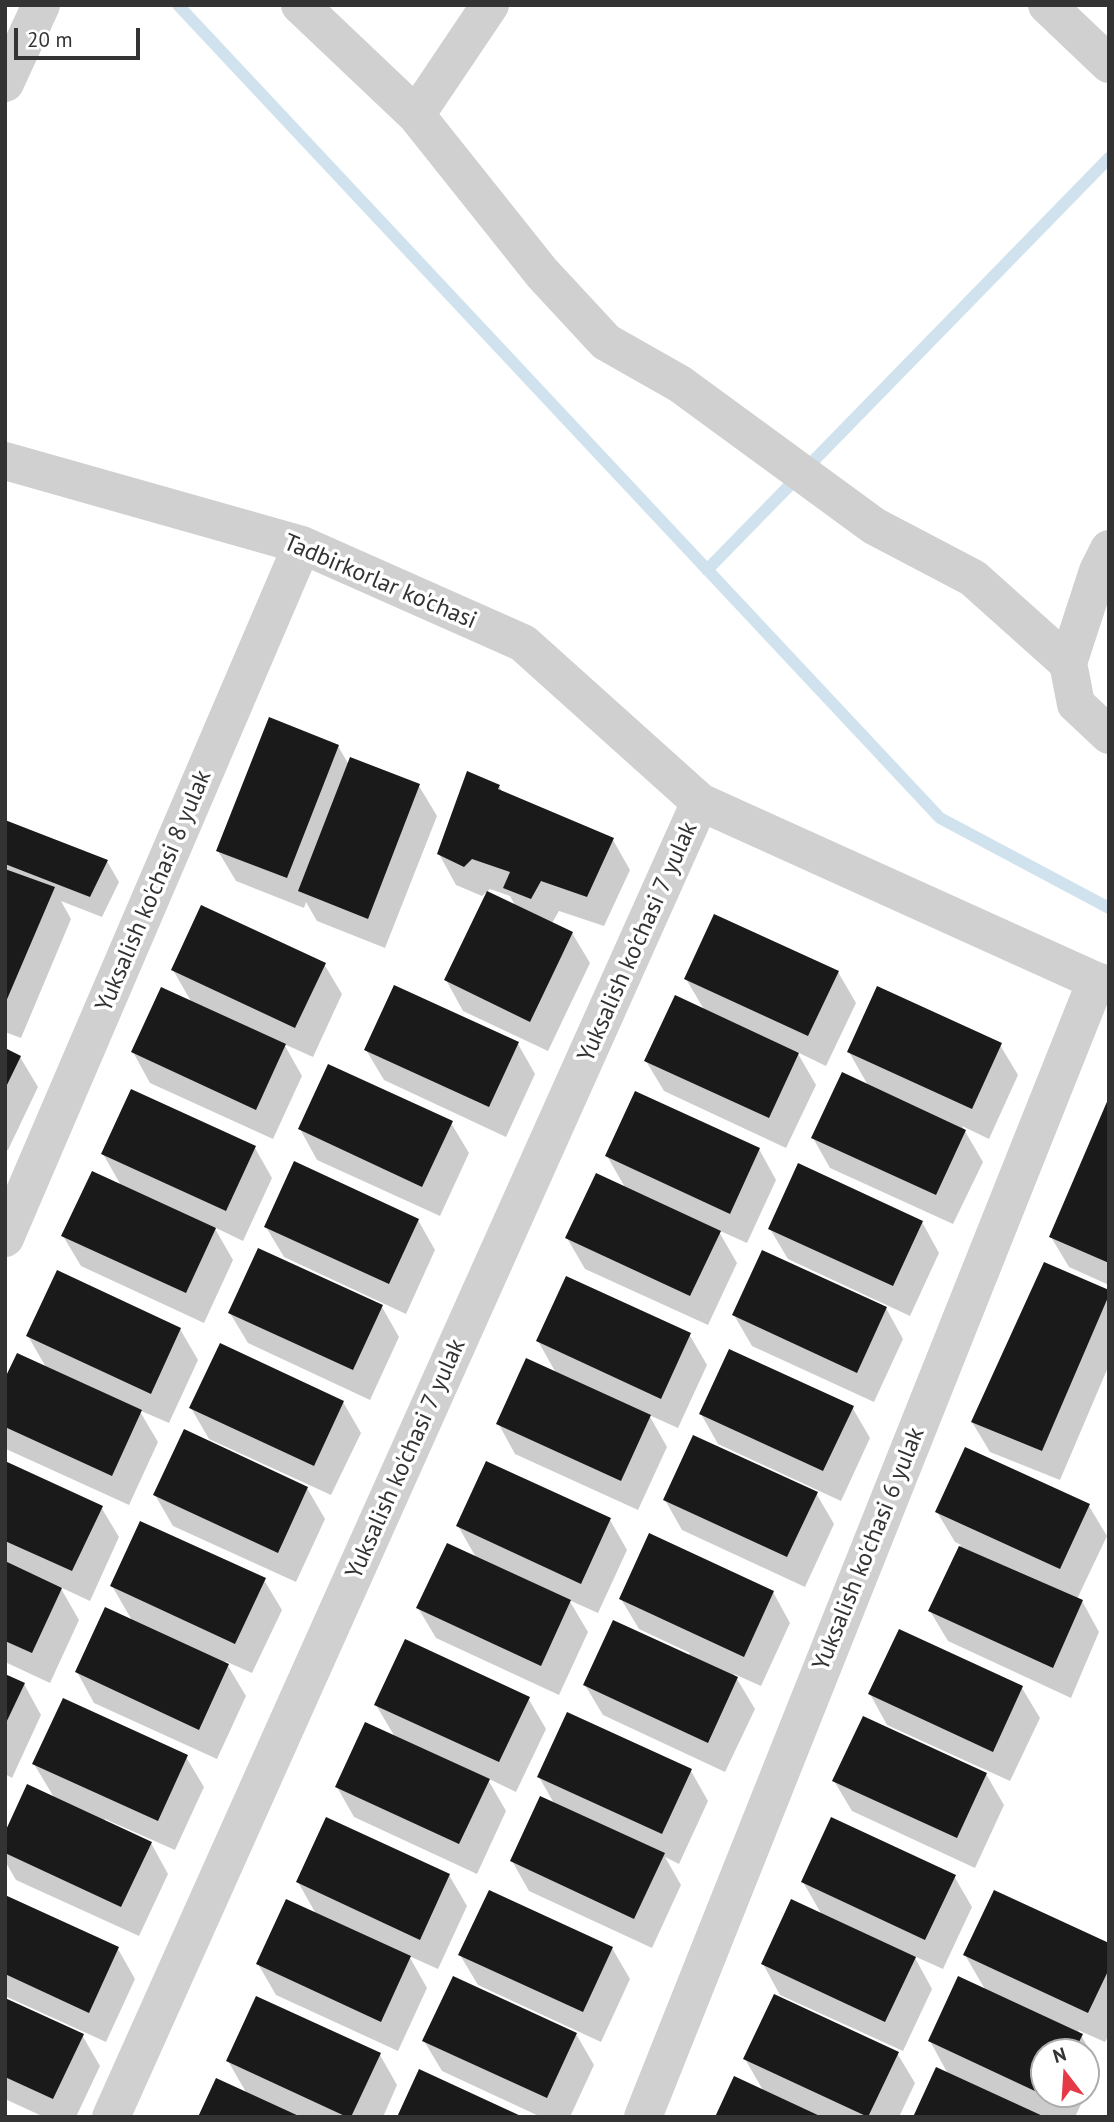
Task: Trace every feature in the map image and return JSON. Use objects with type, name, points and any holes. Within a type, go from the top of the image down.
[{"type":"street","points":[[5,83],[41,5]]},
{"type":"street","points":[[300,5],[416,115],[542,273],[606,342],[680,384],[874,526],[973,578],[1068,663]]},
{"type":"street","points":[[416,115],[490,5]]},
{"type":"street","points":[[1047,5],[1109,64]]},
{"type":"street","name":"Tadbirkorlar ko'chasi","points":[[5,461],[302,545],[523,643],[700,802],[1102,983]]},
{"type":"street","name":"Yuksalish ko'chasi 8 yulak","points":[[5,1238],[302,545]]},
{"type":"street","points":[[1109,549],[1098,571],[1068,663],[1076,704],[1109,735]]},
{"type":"street","name":"Yuksalish ko'chasi 7 yulak","points":[[111,2117],[700,802]]},
{"type":"street","name":"Yuksalish ko'chasi 6 yulak","points":[[643,2117],[1102,983]]},
{"type":"building","points":[[269,717],[339,745],[287,878],[216,851]]},
{"type":"building","points":[[350,757],[420,784],[368,919],[298,891]]},
{"type":"building","points":[[467,771],[500,785],[498,789],[614,838],[587,897],[541,881],[531,899],[503,888],[510,872],[472,859],[464,867],[437,854]]},
{"type":"building","points":[[5,820],[108,860],[90,897],[5,864]]},
{"type":"building","points":[[5,869],[55,887],[5,1004]]},
{"type":"building","points":[[487,891],[573,932],[530,1022],[444,980]]},
{"type":"building","points":[[201,905],[326,963],[295,1028],[171,970]]},
{"type":"building","points":[[714,914],[839,971],[808,1036],[684,979]]},
{"type":"building","points":[[394,985],[519,1042],[489,1107],[364,1050]]},
{"type":"building","points":[[877,986],[1002,1043],[972,1109],[847,1052]]},
{"type":"building","points":[[161,987],[286,1044],[256,1110],[131,1052]]},
{"type":"building","points":[[675,995],[799,1053],[769,1118],[644,1061]]},
{"type":"building","points":[[5,1048],[21,1056],[5,1089]]},
{"type":"building","points":[[328,1064],[453,1121],[422,1187],[298,1129]]},
{"type":"building","points":[[842,1072],[966,1130],[936,1195],[811,1138]]},
{"type":"building","points":[[131,1089],[256,1146],[226,1211],[101,1154]]},
{"type":"building","points":[[635,1091],[760,1148],[730,1214],[605,1156]]},
{"type":"building","points":[[1109,1097],[1109,1263],[1049,1237]]},
{"type":"building","points":[[294,1161],[419,1219],[389,1284],[264,1227]]},
{"type":"building","points":[[798,1163],[923,1221],[893,1286],[768,1229]]},
{"type":"building","points":[[92,1171],[216,1228],[186,1293],[61,1236]]},
{"type":"building","points":[[596,1173],[721,1231],[690,1296],[565,1238]]},
{"type":"building","points":[[258,1248],[383,1305],[353,1370],[228,1313]]},
{"type":"building","points":[[762,1250],[887,1307],[857,1373],[732,1315]]},
{"type":"building","points":[[1044,1262],[1109,1290],[1109,1295],[1042,1451],[971,1422]]},
{"type":"building","points":[[57,1270],[181,1328],[151,1394],[26,1336]]},
{"type":"building","points":[[566,1276],[691,1333],[661,1399],[536,1341]]},
{"type":"building","points":[[220,1343],[344,1401],[314,1466],[189,1408]]},
{"type":"building","points":[[729,1349],[854,1406],[823,1471],[699,1414]]},
{"type":"building","points":[[17,1353],[142,1410],[112,1476],[5,1427],[5,1378]]},
{"type":"building","points":[[526,1358],[651,1415],[621,1481],[496,1424]]},
{"type":"building","points":[[184,1429],[308,1487],[278,1553],[153,1495]]},
{"type":"building","points":[[693,1435],[818,1492],[787,1557],[663,1500]]},
{"type":"building","points":[[965,1447],[1090,1504],[1060,1569],[935,1512]]},
{"type":"building","points":[[5,1461],[103,1506],[72,1571],[5,1541]]},
{"type":"building","points":[[486,1461],[611,1518],[581,1584],[456,1526]]},
{"type":"building","points":[[140,1521],[266,1578],[235,1644],[110,1586]]},
{"type":"building","points":[[649,1533],[774,1591],[744,1657],[619,1599]]},
{"type":"building","points":[[447,1543],[571,1600],[541,1666],[416,1608]]},
{"type":"building","points":[[959,1546],[1083,1600],[1053,1668],[928,1611]]},
{"type":"building","points":[[5,1561],[62,1588],[32,1653],[5,1641]]},
{"type":"building","points":[[105,1607],[229,1664],[199,1730],[75,1672]]},
{"type":"building","points":[[613,1620],[738,1677],[708,1743],[583,1685]]},
{"type":"building","points":[[899,1629],[1023,1686],[993,1752],[868,1694]]},
{"type":"building","points":[[405,1639],[530,1697],[499,1762],[374,1705]]},
{"type":"building","points":[[5,1674],[25,1683],[5,1725]]},
{"type":"building","points":[[63,1698],[188,1755],[158,1821],[32,1764]]},
{"type":"building","points":[[567,1712],[692,1769],[662,1834],[537,1777]]},
{"type":"building","points":[[863,1716],[987,1773],[957,1838],[832,1781]]},
{"type":"building","points":[[365,1722],[490,1779],[459,1844],[335,1787]]},
{"type":"building","points":[[27,1784],[152,1842],[121,1907],[5,1853],[5,1832]]},
{"type":"building","points":[[540,1796],[665,1853],[634,1919],[510,1861]]},
{"type":"building","points":[[326,1817],[450,1874],[420,1940],[296,1882]]},
{"type":"building","points":[[831,1817],[956,1875],[925,1940],[801,1882]]},
{"type":"building","points":[[489,1890],[613,1947],[583,2012],[458,1955]]},
{"type":"building","points":[[994,1890],[1109,1943],[1109,1969],[1088,2013],[963,1955]]},
{"type":"building","points":[[5,1895],[119,1947],[89,2013],[5,1974]]},
{"type":"building","points":[[286,1899],[411,1956],[381,2022],[256,1964]]},
{"type":"building","points":[[791,1899],[916,1957],[885,2022],[761,1964]]},
{"type":"building","points":[[453,1976],[577,2033],[547,2098],[422,2041]]},
{"type":"building","points":[[958,1976],[1083,2034],[1081,2038],[1030,2038],[1030,2089],[928,2041]]},
{"type":"building","points":[[774,1994],[899,2052],[868,2117],[743,2059]]},
{"type":"building","points":[[256,1996],[381,2053],[351,2117],[226,2061]]},
{"type":"building","points":[[5,1998],[84,2034],[53,2099],[5,2077]]},
{"type":"building","points":[[936,2067],[1045,2117],[913,2117]]},
{"type":"building","points":[[419,2069],[523,2117],[397,2117]]},
{"type":"building","points":[[734,2076],[822,2117],[715,2117]]},
{"type":"building","points":[[216,2078],[301,2117],[198,2117]]},
{"type":"waterway","points":[[178,5],[940,818],[1109,908]]},
{"type":"waterway","points":[[707,570],[1109,158]]}]
